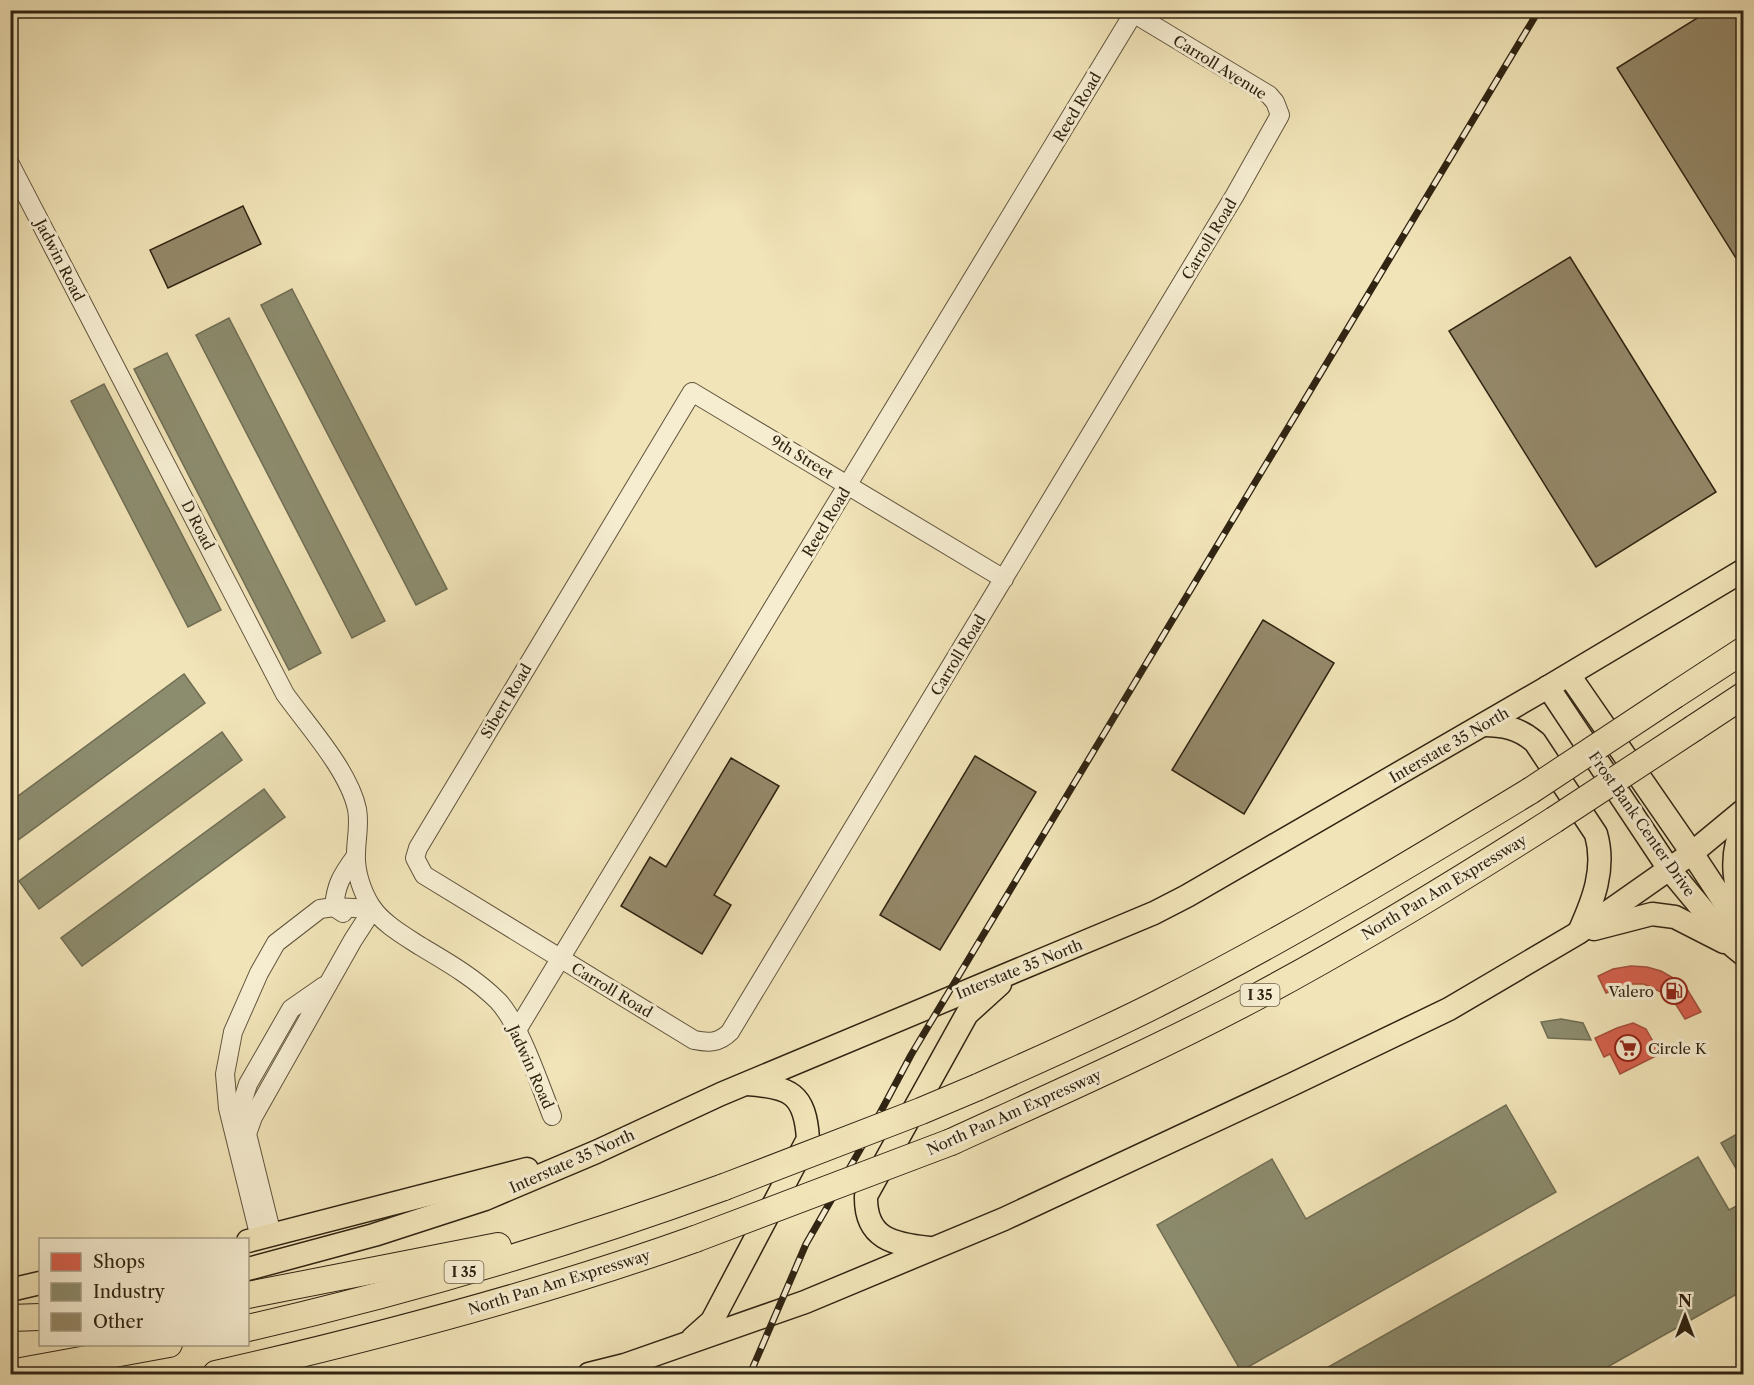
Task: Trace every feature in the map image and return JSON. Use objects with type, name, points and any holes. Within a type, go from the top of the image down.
[{"type":"highway","name":"I 35","points":[[249,1328],[474,1269],[596,1233],[921,1112],[978,1087],[1159,1003],[1396,872],[1530,791],[1743,650]]},
{"type":"highway","name":"North Pan Am Expressway","points":[[216,1374],[424,1323],[588,1276],[694,1239],[951,1142],[1087,1080],[1257,996],[1440,892],[1743,695]]},
{"type":"highway","points":[[249,1295],[473,1252],[677,1204]]},
{"type":"highway","points":[[285,1374],[465,1327],[516,1310],[588,1276]]},
{"type":"highway","points":[[10,1318],[39,1317]]},
{"type":"highway","points":[[10,1373],[158,1346]]},
{"type":"main road","name":"Interstate 35 North","points":[[249,1269],[374,1235],[484,1199],[596,1152],[746,1084],[1154,913],[1569,675],[1743,570]]},
{"type":"main road","name":"Frost Bank Center Drive","points":[[1569,675],[1692,853],[1740,944]]},
{"type":"main road","name":"Frost Bank Center Drive","points":[[1548,687],[1670,869],[1740,944]]},
{"type":"main road","points":[[1483,725],[1512,728],[1524,733],[1535,742],[1596,834],[1600,849],[1598,879],[1588,912],[1578,933]]},
{"type":"main road","points":[[589,1374],[805,1302],[929,1248],[1004,1219],[1376,1045],[1449,1009],[1578,933],[1692,853],[1743,810]]},
{"type":"main road","points":[[1743,826],[1734,852],[1735,878],[1743,919]]},
{"type":"main road","points":[[1578,933],[1652,914],[1675,917],[1740,944]]},
{"type":"main road","points":[[929,1248],[904,1245],[887,1239],[873,1228],[866,1212],[866,1196],[967,1014],[1012,973]]},
{"type":"main road","points":[[687,1343],[712,1322],[808,1139],[807,1119],[801,1104],[781,1088],[746,1084]]},
{"type":"main road","points":[[260,1238],[596,1152]]},
{"type":"main road","points":[[10,1290],[39,1283]]},
{"type":"main road","points":[[10,1310],[39,1306]]},
{"type":"street","name":"Carroll Avenue","points":[[1131,12],[1269,95],[1278,107]]},
{"type":"street","name":"Reed Road","points":[[517,1030],[849,484],[1131,12]]},
{"type":"street","name":"Carroll Road","points":[[560,959],[694,1040],[709,1043],[723,1038],[730,1032],[1235,195],[1280,115],[1278,107]]},
{"type":"street","name":"Jadwin Road","points":[[10,164],[110,355]]},
{"type":"street","name":"D Road","points":[[110,355],[285,694]]},
{"type":"street","name":"9th Street","points":[[692,392],[1005,579]]},
{"type":"street","name":"Sibert Road","points":[[560,959],[424,875],[415,858],[424,838],[692,392]]},
{"type":"street","name":"Jadwin Road","points":[[285,694],[342,773],[351,791],[358,821],[356,857],[364,894],[373,909],[396,931],[468,975],[499,1002],[517,1030],[552,1116]]},
{"type":"street","points":[[334,906],[339,879],[356,857]]},
{"type":"street","points":[[334,906],[362,927]]},
{"type":"street","points":[[334,906],[373,909],[329,982],[291,1009],[248,1084],[242,1103],[260,1238],[228,1108],[225,1074],[233,1032],[259,973],[276,944],[320,909],[334,906]]},
{"type":"street","name":"Jadwin Road","points":[[362,927],[396,931]]},
{"type":"building: Shops","name":"Valero","points":[[1631,966],[1661,971],[1677,980],[1687,989],[1701,1012],[1685,1019],[1675,1003],[1665,994],[1644,984],[1630,984],[1606,993],[1598,976],[1613,969]]},
{"type":"building: Shops","name":"Circle K","points":[[1633,1023],[1646,1029],[1660,1054],[1620,1074],[1610,1054],[1604,1057],[1595,1038]]},
{"type":"building: Industry","points":[[292,289],[447,589],[416,605],[261,305]]},
{"type":"building: Industry","points":[[229,318],[385,621],[352,638],[196,335]]},
{"type":"building: Industry","points":[[167,353],[321,653],[289,670],[134,369]]},
{"type":"building: Industry","points":[[104,384],[221,610],[188,627],[71,401]]},
{"type":"building: Industry","points":[[184,674],[205,703],[10,846],[10,802]]},
{"type":"building: Industry","points":[[222,732],[242,760],[39,909],[19,881]]},
{"type":"building: Industry","points":[[264,789],[285,817],[82,966],[61,938]]},
{"type":"building: Industry","points":[[1561,1019],[1583,1023],[1591,1040],[1548,1038],[1541,1022]]},
{"type":"building: Industry","points":[[1506,1105],[1556,1192],[1241,1371],[1157,1225],[1272,1159],[1306,1219]]},
{"type":"building: Industry","points":[[1744,1130],[1744,1182],[1721,1143]]},
{"type":"building: Industry","points":[[1698,1157],[1729,1210],[1744,1202],[1744,1225],[1739,1228],[1744,1236],[1744,1290],[1595,1374],[1316,1374]]},
{"type":"building: Other","points":[[1710,10],[1744,10],[1744,271],[1617,68]]},
{"type":"building: Other","points":[[243,206],[261,244],[168,288],[150,250]]},
{"type":"building: Other","points":[[1570,257],[1716,492],[1596,567],[1449,331]]},
{"type":"building: Other","points":[[1263,620],[1334,663],[1244,814],[1172,770]]},
{"type":"building: Other","points":[[975,756],[1036,792],[940,950],[880,915]]},
{"type":"building: Other","points":[[731,758],[779,786],[714,895],[731,905],[702,954],[621,906],[650,857],[666,867]]},
{"type":"railway","points":[[750,1374],[806,1244],[911,1055],[1539,10]]},
{"type":"place","name":"Valero","points":[[1674,991]]},
{"type":"place","name":"Circle K","points":[[1628,1048]]}]
